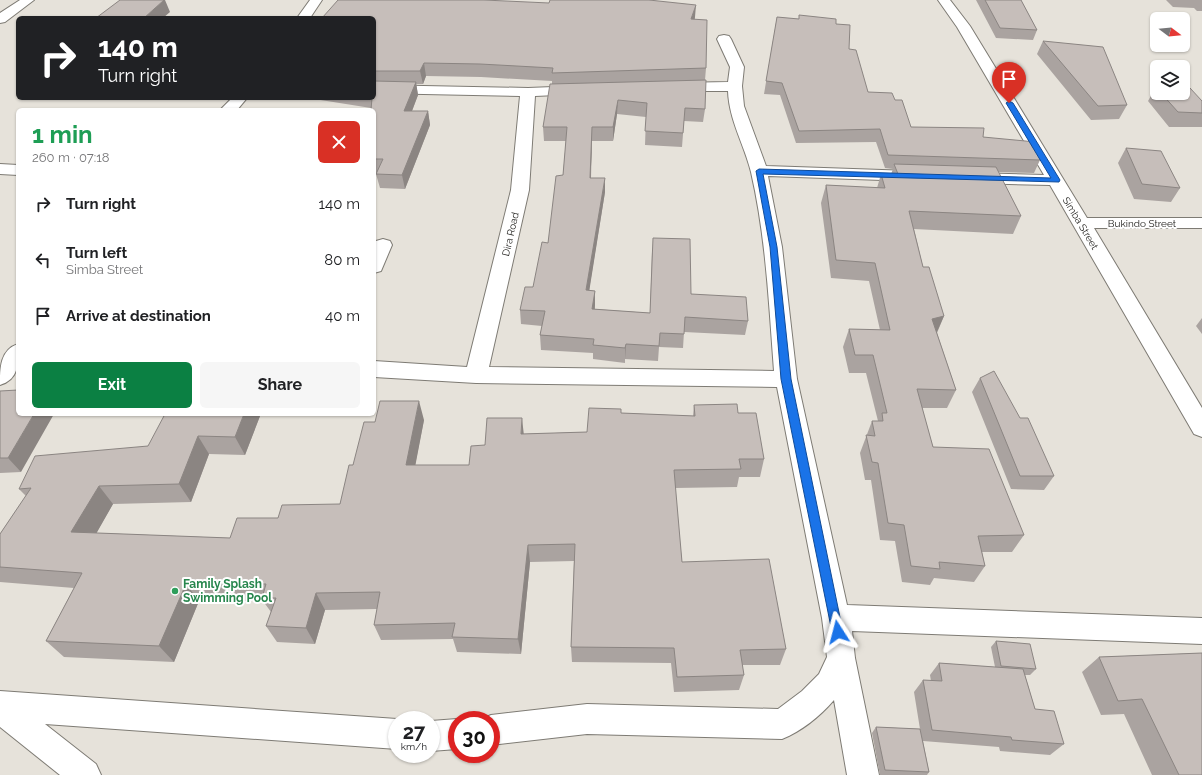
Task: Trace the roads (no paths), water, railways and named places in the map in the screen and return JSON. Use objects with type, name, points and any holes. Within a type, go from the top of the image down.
[{"type":"street","points":[[0,19],[28,0]]},
{"type":"street","points":[[304,16],[316,0]]},
{"type":"street","name":"Simba Street","points":[[944,0],[963,26],[1082,223],[1202,428]]},
{"type":"street","points":[[724,40],[737,66],[735,86],[736,106],[759,171],[774,247],[786,379],[836,618],[841,658],[863,775]]},
{"type":"street","points":[[660,88],[735,86]]},
{"type":"street","points":[[376,89],[528,92],[591,90]]},
{"type":"street","name":"Dira Road","points":[[476,375],[520,190],[528,92]]},
{"type":"street","points":[[230,108],[238,100]]},
{"type":"street","points":[[0,169],[16,170]]},
{"type":"street","points":[[759,171],[923,176]]},
{"type":"street","points":[[955,177],[1056,180]]},
{"type":"street","name":"Bukindo Street","points":[[1082,223],[1202,223]]},
{"type":"street","points":[[376,262],[383,245]]},
{"type":"street","points":[[376,369],[476,375],[786,379]]},
{"type":"street","points":[[836,618],[1202,631]]},
{"type":"street","points":[[500,729],[587,718],[782,724],[813,702],[829,684],[841,658]]},
{"type":"street","points":[[0,707],[388,733]]},
{"type":"street","points":[[0,707],[85,775]]},
{"type":"place","name":"Family Splash Swimming Pool","points":[[175,591]]}]
